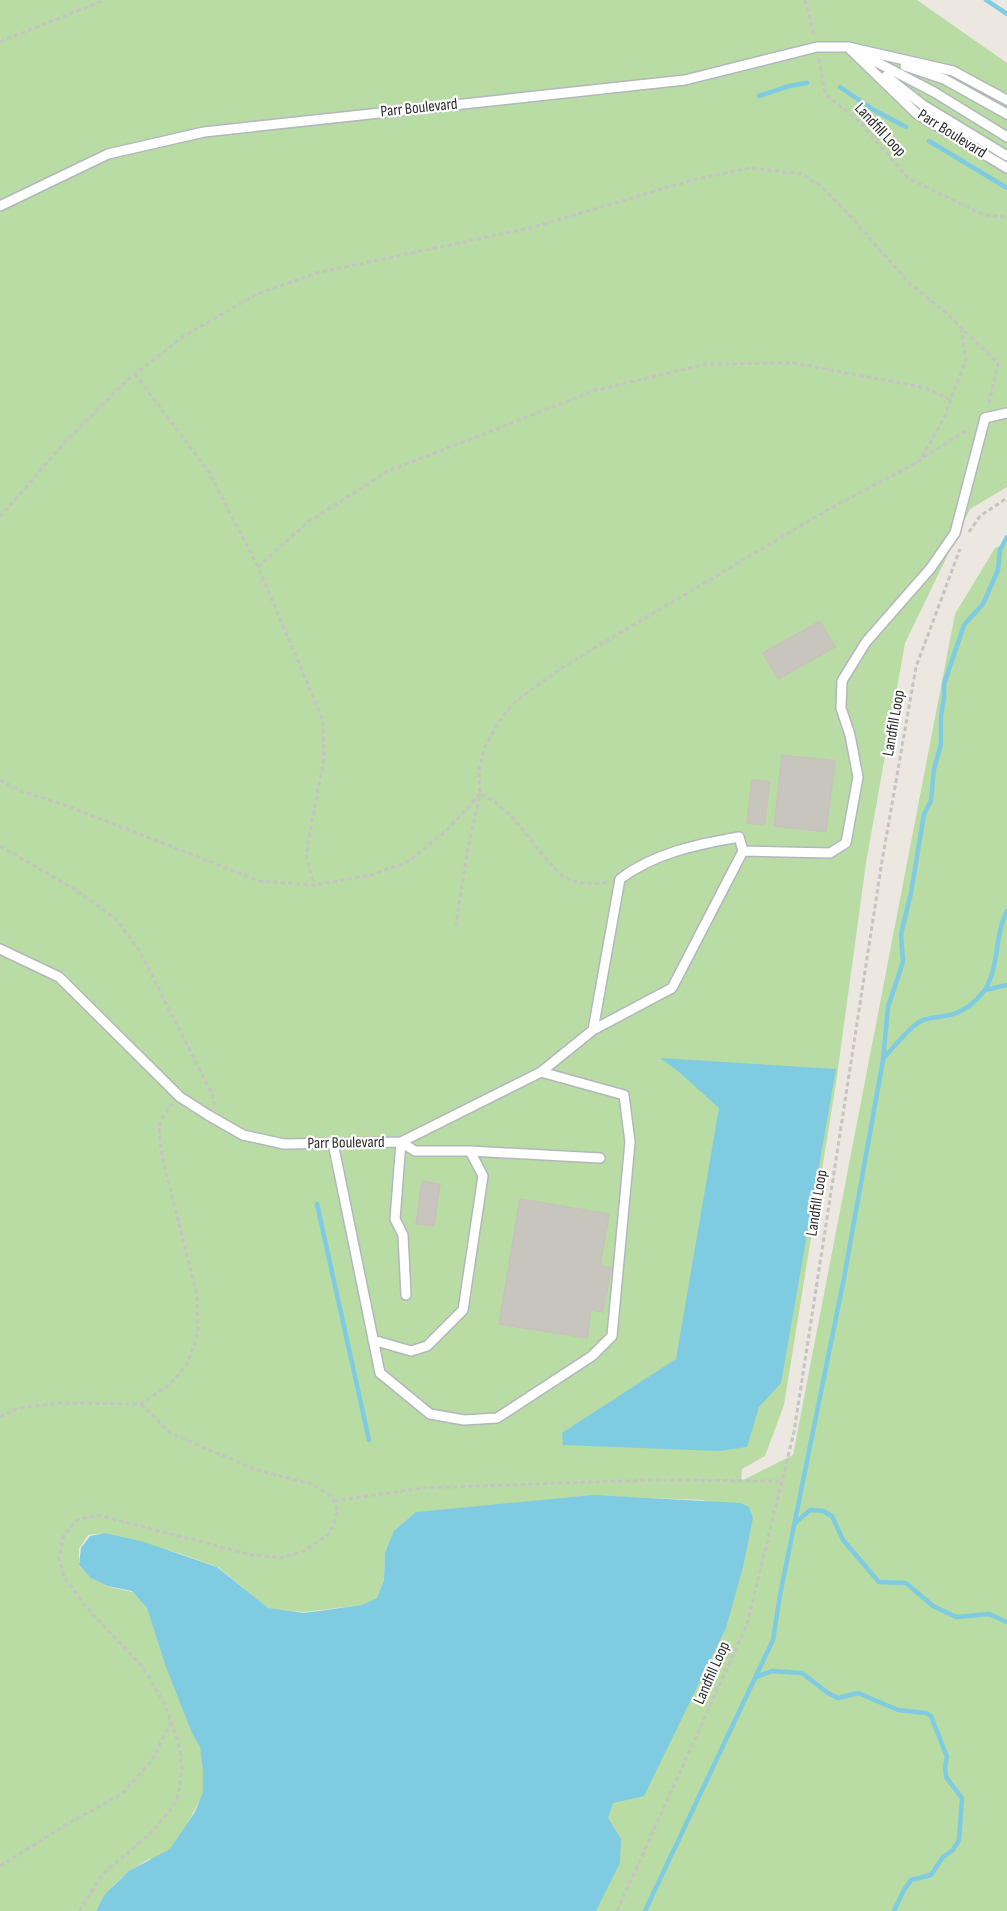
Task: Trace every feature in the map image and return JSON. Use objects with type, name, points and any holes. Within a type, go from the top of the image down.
[{"type":"lane","name":"Parr Boulevard","points":[[0,206],[108,154],[204,132],[685,80],[817,46],[849,47],[952,72],[1007,100]]},
{"type":"lane","name":"Parr Boulevard","points":[[849,47],[918,114],[1007,168]]},
{"type":"lane","points":[[849,47],[944,79],[1007,114]]},
{"type":"lane","points":[[849,47],[934,92],[1007,137]]},
{"type":"lane","points":[[849,47],[923,105],[1007,156]]},
{"type":"lane","points":[[593,1030],[620,879],[635,868],[694,845],[739,837],[742,851],[830,853],[846,843],[858,777],[850,735],[841,708],[843,681],[866,642],[930,569],[955,533],[985,418],[1007,413]]},
{"type":"lane","name":"Parr Boulevard","points":[[0,950],[60,977],[180,1096],[243,1135],[284,1144],[401,1142],[541,1072],[593,1030],[672,988],[742,851]]},
{"type":"lane","points":[[333,1143],[380,1372],[429,1414],[464,1420],[497,1418],[592,1356],[612,1336],[630,1142],[624,1095],[541,1072]]},
{"type":"lane","points":[[406,1295],[403,1235],[395,1219],[401,1142],[415,1151],[470,1151],[600,1158]]},
{"type":"lane","points":[[374,1340],[411,1351],[427,1346],[463,1310],[483,1176],[470,1151]]},
{"type":"path","points":[[0,42],[104,0]]},
{"type":"path","name":"Landfill Loop","points":[[805,0],[817,46],[825,94],[861,123],[908,178],[984,215],[1007,217]]},
{"type":"path","points":[[0,517],[66,441],[135,374],[184,336],[257,294],[317,273],[530,228],[696,179],[750,168],[802,174],[822,188],[851,217],[909,283],[998,363],[985,418],[921,459],[831,508],[571,662],[513,704],[498,723],[484,749],[479,770],[480,794],[467,854],[456,924]]},
{"type":"path","points":[[921,459],[943,420],[966,360],[961,328]]},
{"type":"path","points":[[258,567],[308,522],[388,471],[596,390],[707,364],[794,363],[922,387],[951,400]]},
{"type":"path","points":[[135,374],[209,472],[258,567],[323,720],[324,758],[306,854],[314,885]]},
{"type":"path","name":"Landfill Loop","points":[[616,1911],[747,1624],[794,1432],[882,861],[916,667],[964,540],[980,516],[1007,498]]},
{"type":"path","points":[[0,780],[21,791],[76,809],[259,881],[314,885],[371,875],[407,862],[446,831],[480,794]]},
{"type":"path","points":[[480,794],[491,798],[517,820],[538,850],[564,878],[594,885],[620,879]]},
{"type":"path","points":[[0,846],[74,889],[116,919],[139,950],[212,1094],[219,1122]]},
{"type":"path","points":[[0,1417],[18,1408],[60,1403],[141,1404],[170,1384],[188,1363],[198,1333],[197,1295],[161,1152],[159,1125],[168,1108],[180,1096]]},
{"type":"path","points":[[80,1911],[102,1875],[153,1831],[177,1801],[182,1770],[179,1744],[164,1703],[144,1669],[83,1603],[64,1577],[59,1558],[63,1537],[77,1520],[97,1515],[248,1554],[281,1558],[304,1551],[330,1533],[338,1511],[332,1496],[311,1484],[254,1469],[170,1433],[141,1404]]},
{"type":"path","points":[[334,1501],[421,1488],[651,1480],[782,1481]]},
{"type":"path","points":[[0,1866],[71,1822],[122,1794],[152,1760],[171,1722]]},
{"type":"green space","points":[[0,0],[917,0],[1007,63],[1007,487],[970,509],[905,643],[866,863],[836,1083],[784,1405],[765,1456],[742,1469],[741,1481],[793,1455],[955,614],[995,548],[1007,543],[1007,1911],[103,1911],[151,1858],[119,1880],[107,1893],[96,1911],[0,1911]],"holes":[[[594,1496],[705,1500],[371,1652],[188,1823],[204,1792],[205,1773],[202,1750],[167,1667],[147,1608],[133,1592],[110,1587],[92,1578],[79,1566],[79,1549],[88,1535],[105,1533],[178,1553],[218,1567],[269,1609],[304,1612],[362,1605],[377,1599],[384,1579],[385,1551],[395,1531],[418,1512]]]},
{"type":"water","points":[[660,1058],[836,1069],[781,1383],[759,1407],[747,1447],[719,1451],[563,1445],[562,1433],[676,1359],[719,1108]]},
{"type":"water","points":[[594,1495],[740,1503],[749,1507],[753,1518],[743,1567],[726,1628],[644,1796],[613,1803],[608,1818],[621,1839],[620,1863],[596,1911],[96,1911],[105,1894],[129,1871],[170,1849],[195,1812],[203,1792],[203,1770],[200,1747],[192,1733],[166,1667],[147,1608],[132,1591],[108,1586],[91,1578],[79,1565],[81,1548],[90,1536],[105,1533],[144,1542],[217,1567],[268,1608],[304,1613],[362,1605],[377,1598],[384,1580],[385,1552],[394,1531],[416,1512]]},
{"type":"building","points":[[820,621],[835,647],[778,679],[763,653]]},
{"type":"building","points":[[782,755],[835,761],[826,832],[774,826]]},
{"type":"building","points":[[752,780],[770,782],[764,825],[747,823]]},
{"type":"building","points":[[422,1181],[440,1184],[434,1226],[416,1224]]},
{"type":"building","points":[[520,1199],[609,1214],[600,1266],[611,1268],[603,1312],[591,1310],[587,1338],[499,1324]]},
{"type":"waterway","points":[[986,0],[1007,14]]},
{"type":"waterway","points":[[759,96],[789,86],[807,83]]},
{"type":"waterway","points":[[840,87],[874,110],[906,127]]},
{"type":"waterway","points":[[929,141],[1007,188]]},
{"type":"waterway","points":[[645,1911],[773,1640],[844,1278],[883,1060],[888,1007],[903,962],[901,934],[911,893],[924,814],[931,801],[934,769],[941,744],[944,684],[964,625],[983,604],[998,570],[1000,550],[1007,537]]},
{"type":"waterway","points":[[883,1059],[919,1022],[960,1012],[981,995],[993,972],[1000,930],[1007,911]]},
{"type":"waterway","points":[[985,990],[1007,985]]},
{"type":"waterway","points":[[317,1204],[369,1440]]},
{"type":"waterway","points":[[795,1523],[810,1510],[823,1511],[832,1516],[843,1540],[879,1582],[906,1583],[933,1606],[956,1617],[989,1614],[1007,1622]]},
{"type":"waterway","points":[[756,1677],[772,1671],[802,1673],[838,1698],[858,1693],[898,1710],[926,1713],[931,1716],[947,1757],[946,1777],[962,1798],[959,1840],[953,1850],[943,1857],[931,1875],[911,1880],[894,1911]]}]
